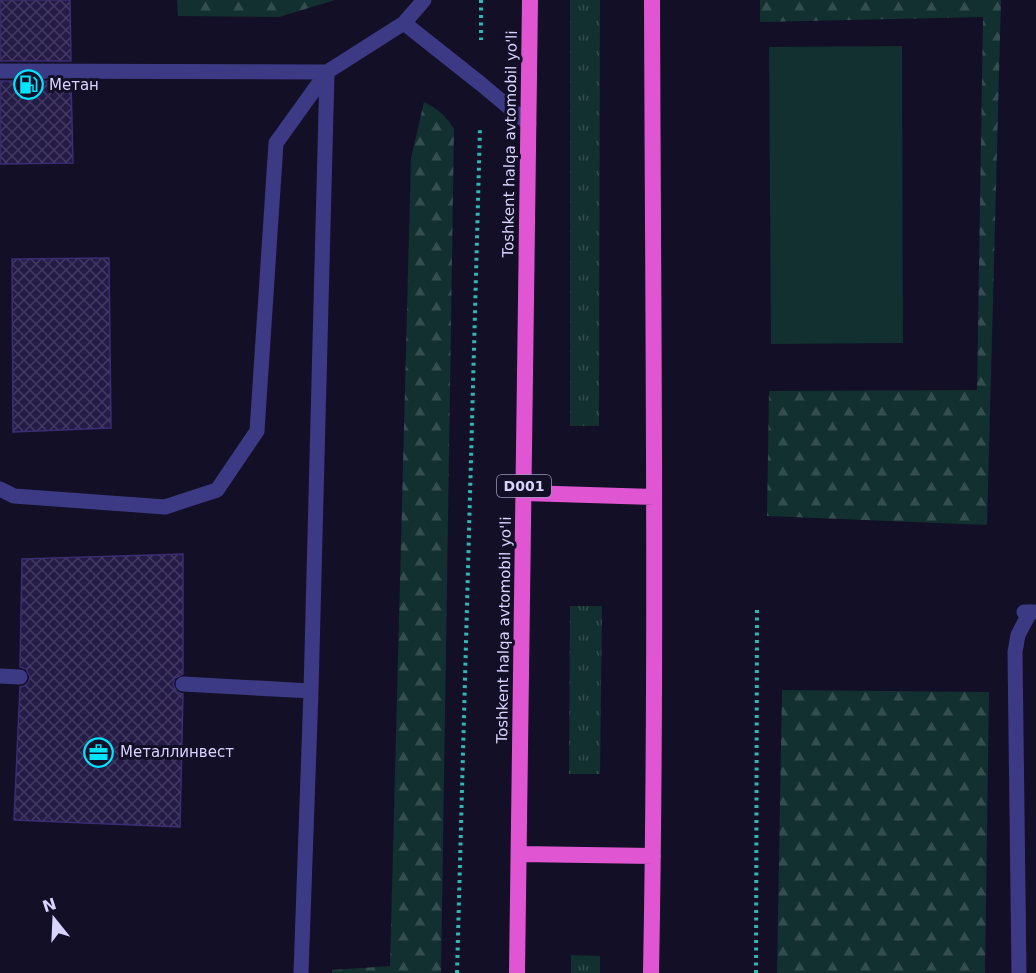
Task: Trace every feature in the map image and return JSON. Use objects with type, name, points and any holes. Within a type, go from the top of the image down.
[{"type":"highway","name":"Toshkent halqa avtomobil yo'li","points":[[517,973],[530,0]]},
{"type":"highway","points":[[651,973],[654,496],[652,0]]},
{"type":"highway","points":[[524,494],[654,496]]},
{"type":"highway","points":[[519,854],[653,856]]},
{"type":"lane","points":[[0,489],[14,496],[165,507],[217,490],[256,431],[276,143],[327,72],[404,23],[424,0]]},
{"type":"lane","points":[[404,23],[529,124]]},
{"type":"lane","points":[[0,70],[327,72]]},
{"type":"lane","points":[[301,973],[311,691],[327,72]]},
{"type":"lane","points":[[1019,973],[1016,652],[1018,635],[1030,612]]},
{"type":"lane","points":[[0,676],[20,677]]},
{"type":"lane","points":[[183,684],[311,691]]},
{"type":"path","points":[[457,973],[481,84],[481,0]]},
{"type":"path","points":[[756,973],[758,609]]},
{"type":"green space","points":[[177,0],[335,0],[279,17],[178,16]]},
{"type":"green space","points":[[570,0],[600,0],[599,426],[570,426]]},
{"type":"green space","points":[[760,0],[1001,0],[987,525],[767,516],[769,391],[977,390],[983,17],[760,22]]},
{"type":"green space","points":[[902,46],[903,343],[771,344],[769,47]]},
{"type":"green space","points":[[424,102],[441,113],[454,129],[441,973],[332,973],[332,970],[390,966],[411,158]]},
{"type":"green space","points":[[570,606],[602,606],[600,774],[569,774]]},
{"type":"green space","points":[[782,690],[989,692],[985,973],[777,973]]},
{"type":"green space","points":[[571,955],[600,956],[600,973],[571,973]]},
{"type":"building","points":[[0,0],[70,0],[71,61],[0,61]]},
{"type":"building","points":[[0,81],[71,81],[73,163],[0,164]]},
{"type":"building","points":[[109,258],[111,428],[13,432],[12,259]]},
{"type":"building","name":"Металлинвест","points":[[183,554],[183,674],[175,678],[173,684],[177,692],[183,694],[180,827],[14,820],[20,687],[28,683],[30,677],[26,669],[20,667],[22,559]]},
{"type":"place","name":"Метан","points":[[28,85]]},
{"type":"place","name":"Металлинвест","points":[[99,752]]}]
